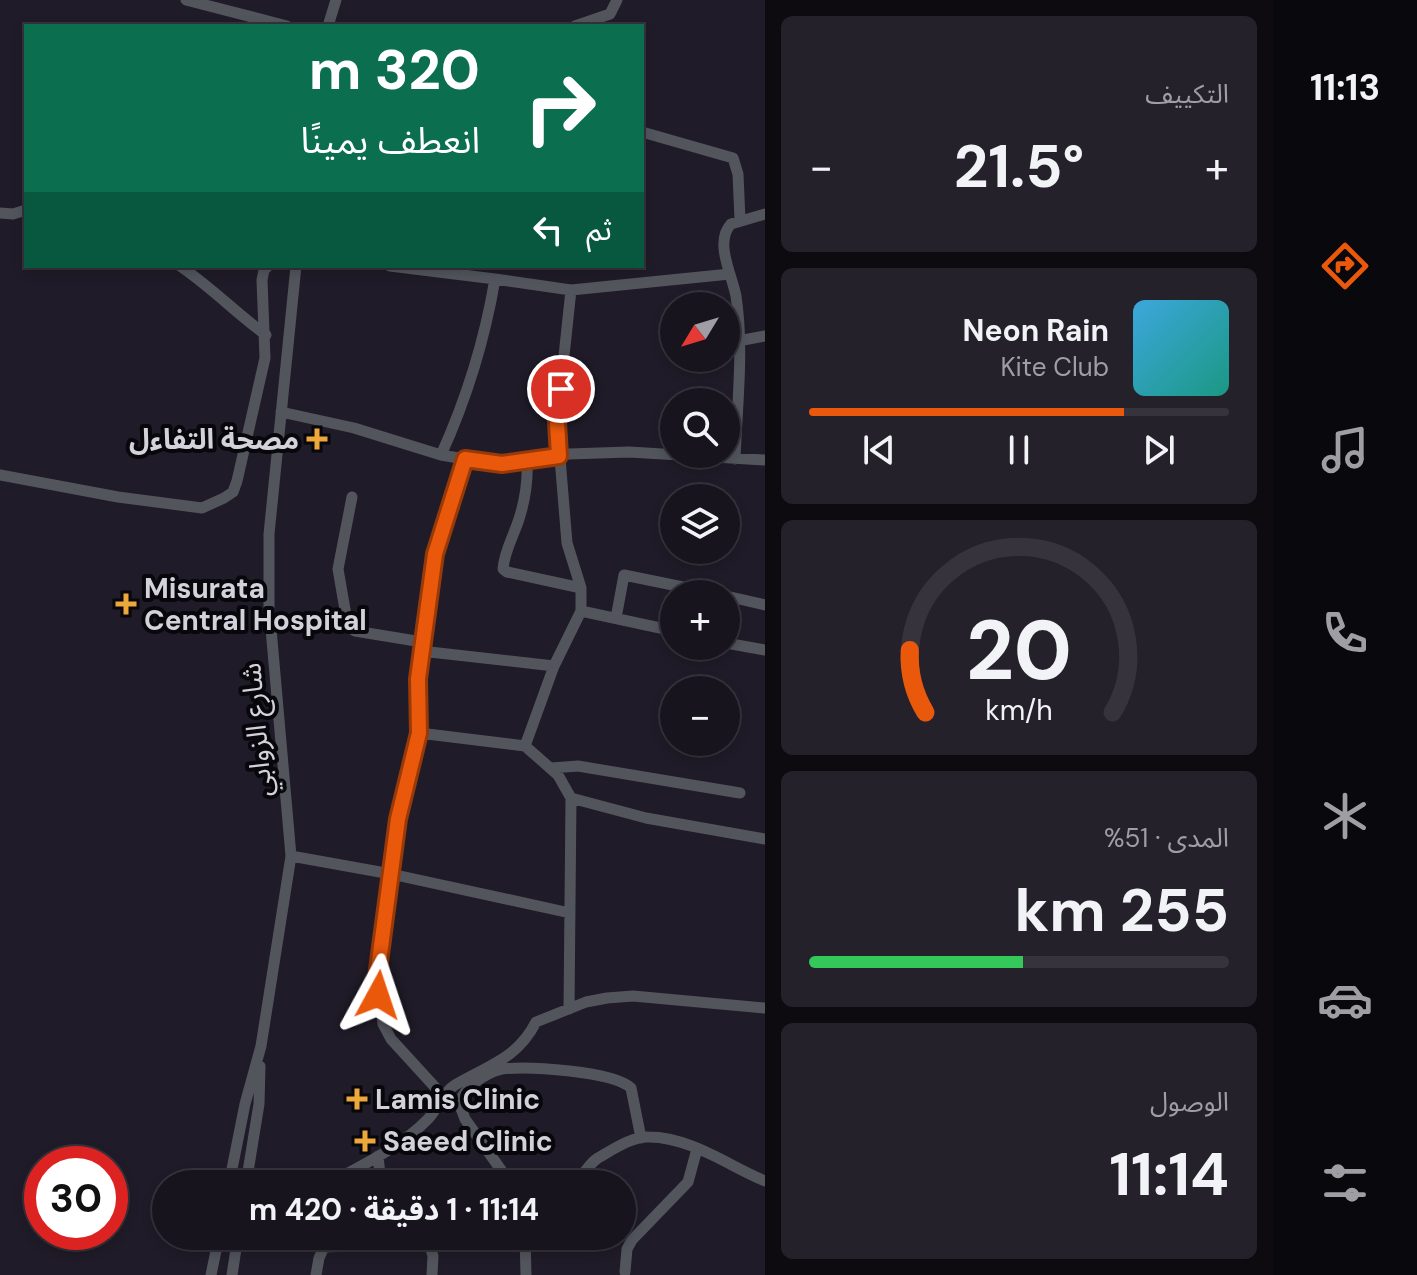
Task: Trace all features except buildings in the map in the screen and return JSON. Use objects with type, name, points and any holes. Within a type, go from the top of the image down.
[{"type":"street","points":[[186,0],[279,24]]},
{"type":"street","points":[[329,24],[336,0]]},
{"type":"street","points":[[581,24],[610,14],[617,0]]},
{"type":"street","points":[[644,133],[733,158],[738,174],[740,220]]},
{"type":"street","points":[[0,213],[24,211]]},
{"type":"street","points":[[734,292],[724,236],[731,224],[765,214]]},
{"type":"street","points":[[183,268],[205,282],[238,314],[266,335]]},
{"type":"street","points":[[201,268],[205,282]]},
{"type":"street","points":[[0,475],[118,497],[202,508],[233,492],[265,358],[262,280],[266,268]]},
{"type":"street","name":"شارع الزوابي","points":[[261,1046],[291,856],[269,606],[269,534],[296,268]]},
{"type":"street","points":[[406,268],[571,290],[730,274]]},
{"type":"street","points":[[507,268],[508,281]]},
{"type":"street","points":[[441,455],[455,425],[495,279]]},
{"type":"street","points":[[525,746],[554,666],[581,611],[581,588],[567,543],[557,422],[571,290]]},
{"type":"street","points":[[740,341],[765,336]]},
{"type":"street","points":[[281,412],[354,428],[441,455],[488,463],[629,452],[660,454]]},
{"type":"street","points":[[444,1097],[391,1039],[383,1024],[377,977],[398,819],[419,733],[417,699],[435,554],[465,459]]},
{"type":"street","points":[[740,459],[765,460]]},
{"type":"street","points":[[527,462],[528,483],[503,569],[581,588]]},
{"type":"street","points":[[352,497],[338,569],[348,627],[422,646],[554,666]]},
{"type":"street","points":[[616,618],[624,575],[660,581]]},
{"type":"street","points":[[740,599],[765,605]]},
{"type":"street","points":[[581,611],[660,628]]},
{"type":"street","points":[[740,646],[765,650]]},
{"type":"street","points":[[419,733],[525,746],[566,785],[571,798],[569,1009]]},
{"type":"street","points":[[551,768],[578,766],[740,793]]},
{"type":"street","points":[[571,798],[646,818],[765,839]]},
{"type":"street","points":[[291,856],[570,913]]},
{"type":"street","points":[[353,1170],[378,1156],[428,1119],[454,1086],[512,1054],[527,1040],[536,1022],[569,1009],[607,998],[633,996],[765,1008]]},
{"type":"street","points":[[232,1170],[261,1046]]},
{"type":"street","points":[[248,1170],[259,1104],[261,1046]]},
{"type":"street","points":[[501,1170],[465,1119],[459,1103],[463,1094],[487,1074],[501,1069],[600,1075],[620,1080],[631,1088],[641,1138]]},
{"type":"street","points":[[587,1170],[595,1160],[641,1138],[663,1139],[697,1149],[765,1181]]},
{"type":"street","points":[[625,1272],[627,1249],[632,1240],[686,1184],[697,1149]]},
{"type":"street","points":[[378,1156],[380,1170]]},
{"type":"street","points":[[211,1275],[216,1250]]},
{"type":"street","points":[[232,1275],[236,1250]]},
{"type":"street","points":[[316,1275],[323,1250]]},
{"type":"street","points":[[431,1250],[432,1275]]},
{"type":"street","points":[[525,1250],[526,1275]]},
{"type":"place","name":"مصحة التفاءل","points":[[317,439]]},
{"type":"place","name":"Misurata Central Hospital","points":[[126,604]]},
{"type":"place","name":"Lamis Clinic","points":[[357,1099]]},
{"type":"place","name":"Saeed Clinic","points":[[365,1141]]},
{"type":"route","points":[[378,995],[377,977],[398,819],[419,733],[418,679],[435,554],[465,459],[502,464],[559,456],[557,422],[561,389]]}]
